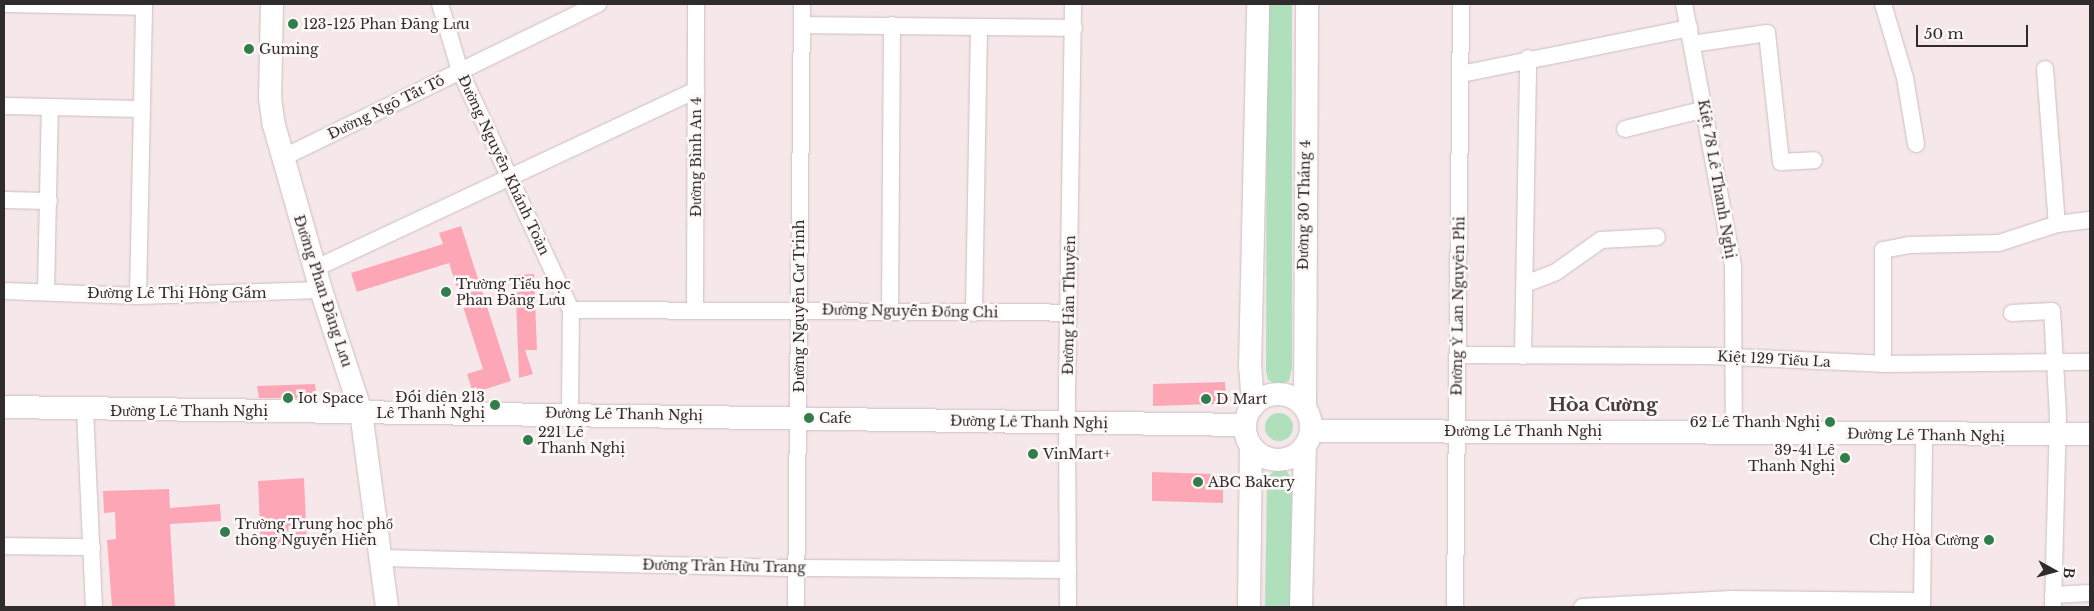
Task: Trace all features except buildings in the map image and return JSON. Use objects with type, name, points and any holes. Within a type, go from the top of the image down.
[{"type":"main road","name":"Đường Phan Đăng Lưu","points":[[272,4],[270,98],[282,158],[314,268],[361,412],[387,607]]},
{"type":"main road","points":[[1249,607],[1251,446],[1249,415],[1258,4]]},
{"type":"main road","name":"Đường 30 Tháng 4","points":[[1304,407],[1307,4]]},
{"type":"main road","points":[[1249,415],[1260,399],[1279,394],[1289,396],[1304,407],[1308,439],[1302,607]]},
{"type":"main road","name":"Đường Lê Thanh Nghị","points":[[4,407],[85,410],[570,414],[1068,422],[1249,415]]},
{"type":"main road","name":"Đường Lê Thanh Nghị","points":[[1308,439],[1457,431],[2057,436],[2090,434]]},
{"type":"main road","points":[[1251,446],[1274,460],[1291,458],[1308,439]]},
{"type":"street","points":[[4,4],[144,5],[138,296]]},
{"type":"street","name":"Đường Nguyễn Khánh Toàn","points":[[440,4],[460,71],[571,310],[570,414]]},
{"type":"street","name":"Đường Ngô Tất Tố","points":[[282,158],[598,4]]},
{"type":"street","name":"Đường Bình An 4","points":[[695,310],[696,4]]},
{"type":"street","name":"Đường Nguyễn Cư Trinh","points":[[796,607],[802,4]]},
{"type":"street","name":"Đường Hàn Thuyên","points":[[1068,607],[1068,313],[1074,4]]},
{"type":"street","name":"Đường Ỷ Lan Nguyên Phi","points":[[1455,607],[1461,4]]},
{"type":"street","name":"Kiệt 78 Lê Thanh Nghị","points":[[1684,4],[1733,268],[1734,357]]},
{"type":"street","points":[[1883,4],[1905,78],[1916,144]]},
{"type":"street","points":[[802,24],[1074,28]]},
{"type":"street","points":[[890,311],[892,26]]},
{"type":"street","points":[[974,313],[979,28]]},
{"type":"street","points":[[1461,74],[1528,58],[1691,36],[1767,33],[1781,162],[1814,160]]},
{"type":"street","points":[[1523,356],[1528,58]]},
{"type":"street","points":[[2045,69],[2057,224]]},
{"type":"street","points":[[314,268],[696,90]]},
{"type":"street","points":[[4,106],[141,109]]},
{"type":"street","points":[[46,292],[50,107]]},
{"type":"street","points":[[1625,129],[1705,109]]},
{"type":"street","points":[[4,200],[48,201]]},
{"type":"street","points":[[1884,364],[1883,250],[1909,245],[1998,243],[2057,224],[2090,220]]},
{"type":"street","points":[[1525,284],[1556,272],[1601,240],[1657,237]]},
{"type":"street","name":"Đường Lê Thị Hồng Gấm","points":[[4,291],[138,296],[321,290]]},
{"type":"street","name":"Đường Nguyễn Đổng Chi","points":[[571,310],[1068,313]]},
{"type":"street","points":[[2012,313],[2052,311],[2056,363],[2057,436],[2053,601],[2090,593]]},
{"type":"street","name":"Kiệt 129 Tiểu La","points":[[1458,354],[1734,357],[1884,364],[2090,362]]},
{"type":"street","points":[[1734,357],[1734,433]]},
{"type":"street","points":[[85,410],[94,607]]},
{"type":"street","points":[[1582,607],[1732,599],[1922,604],[1924,435]]},
{"type":"street","points":[[4,546],[92,547]]},
{"type":"street","name":"Đường Trần Hữu Trang","points":[[380,558],[797,568],[1068,570]]},
{"type":"green space","points":[[1267,4],[1292,4],[1292,368],[1289,381],[1278,385],[1268,380],[1266,371]]},
{"type":"green space","points":[[1279,413],[1289,417],[1293,427],[1289,437],[1279,441],[1269,437],[1265,427],[1269,417]]},
{"type":"green space","points":[[1277,468],[1285,469],[1292,479],[1290,607],[1265,607],[1267,478]]},
{"type":"place","name":"123-125 Phan Đăng Lưu","points":[[293,24]]},
{"type":"place","name":"Guming","points":[[249,49]]},
{"type":"place","name":"Trường Tiểu học Phan Đăng Lưu","points":[[446,292]]},
{"type":"place","name":"Iot Space","points":[[288,398]]},
{"type":"place","name":"D Mart","points":[[1206,399]]},
{"type":"place","name":"Đối diện 213 Lê Thanh Nghị","points":[[495,405]]},
{"type":"place","name":"Cafe","points":[[809,418]]},
{"type":"place","name":"62 Lê Thanh Nghị","points":[[1830,422]]},
{"type":"place","name":"221 Lê Thanh Nghị","points":[[528,440]]},
{"type":"place","name":"VinMart+","points":[[1033,454]]},
{"type":"place","name":"39-41 Lê Thanh Nghị","points":[[1845,458]]},
{"type":"place","name":"ABC Bakery","points":[[1198,482]]},
{"type":"place","name":"Trường Trung học phổ thông Nguyễn Hiền","points":[[225,532]]},
{"type":"place","name":"Chợ Hòa Cường","points":[[1989,540]]},
{"type":"district","name":"Hòa Cường","points":[[1603,405]]}]
